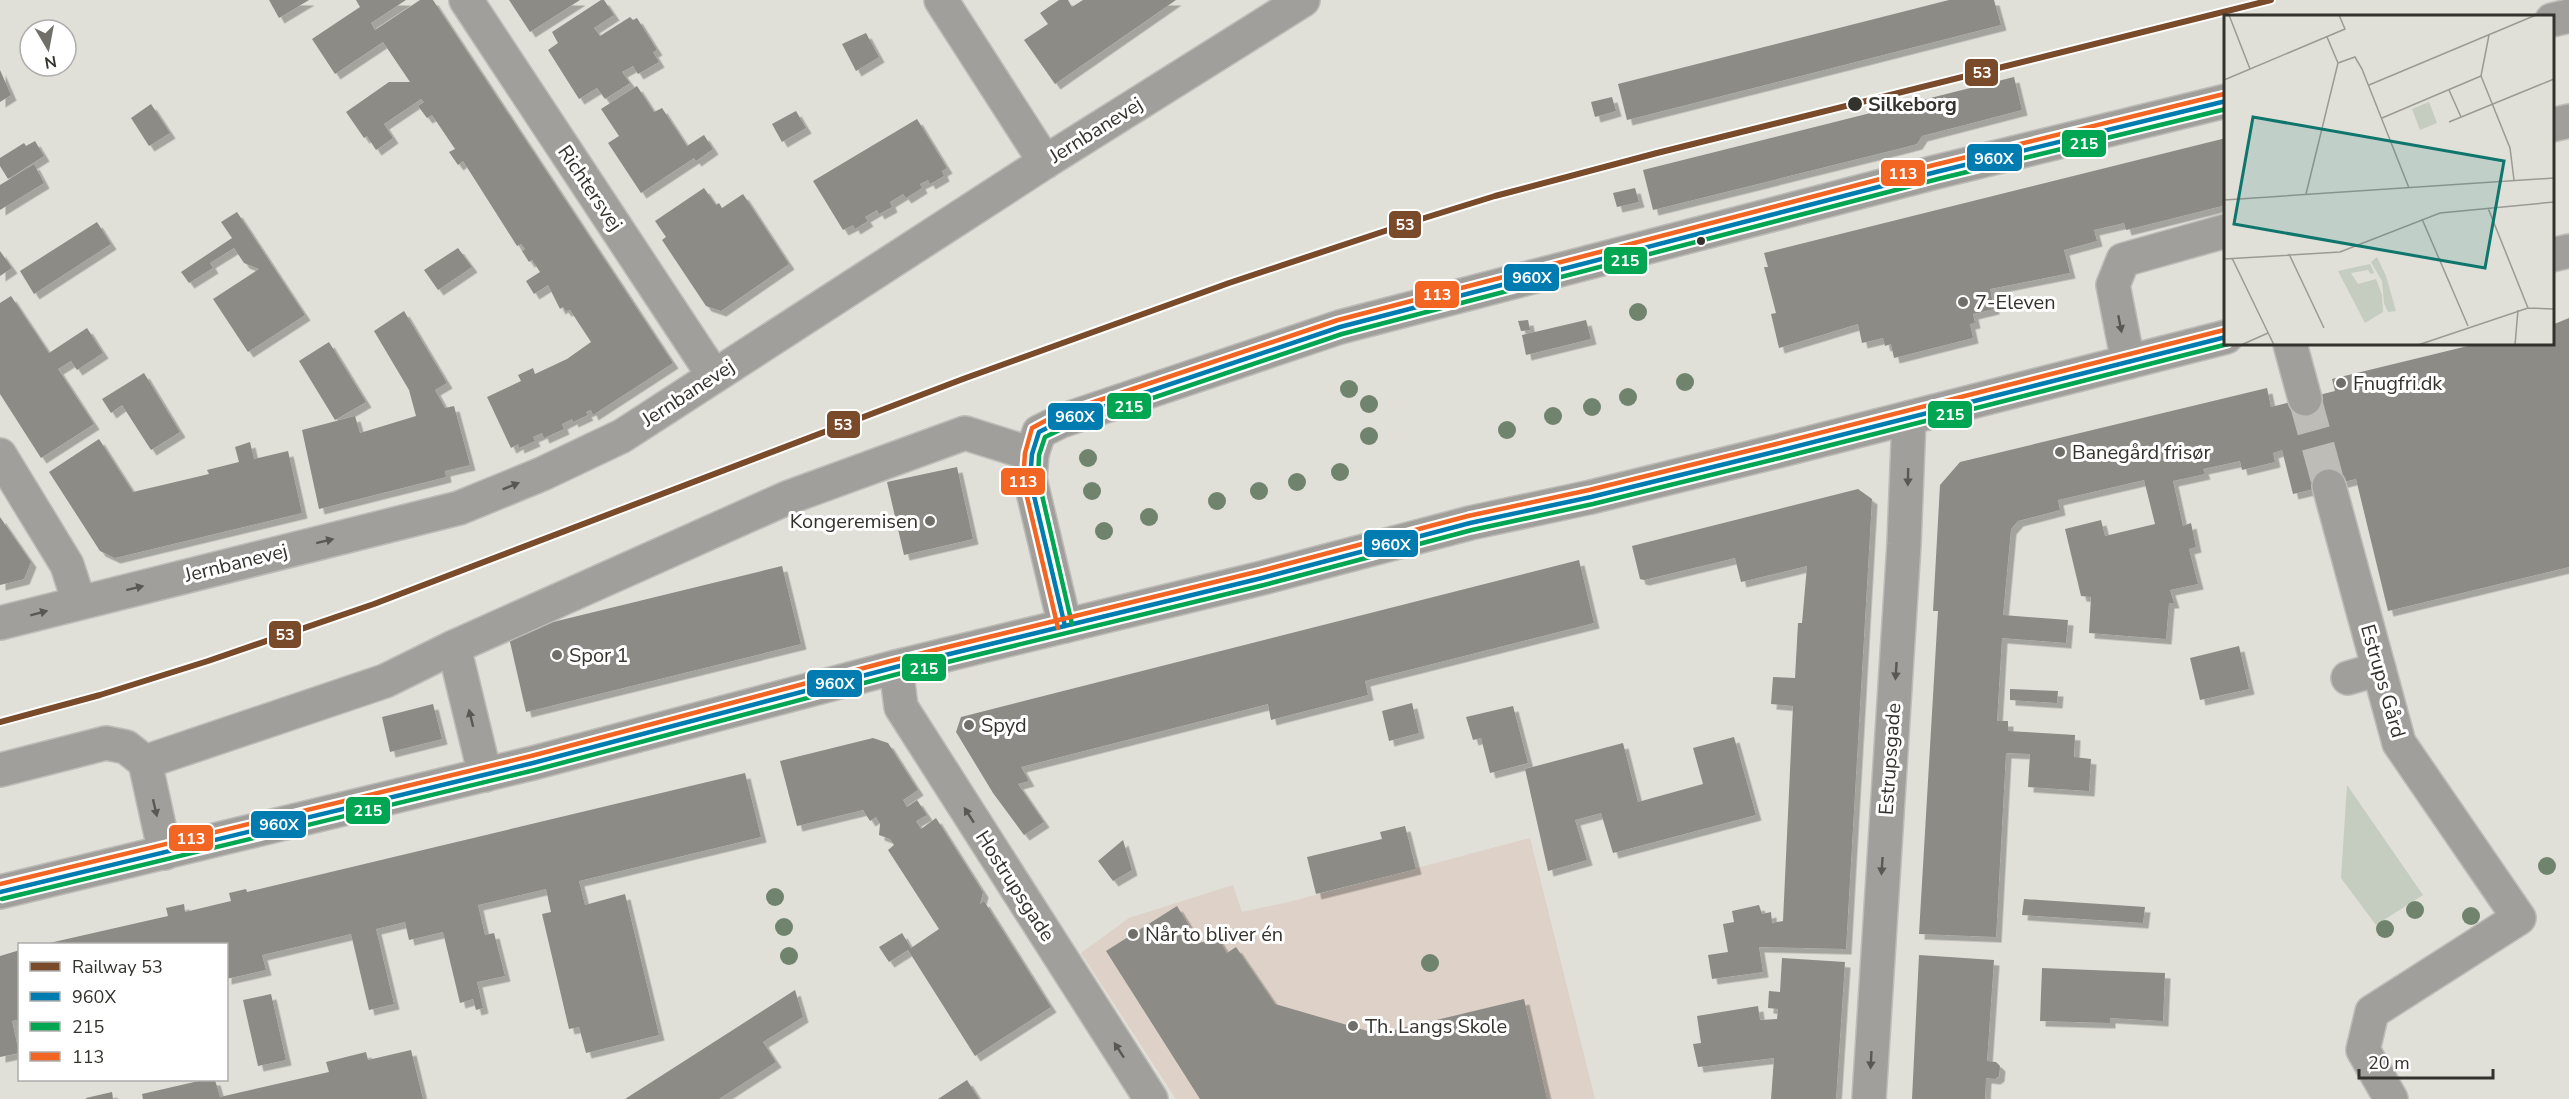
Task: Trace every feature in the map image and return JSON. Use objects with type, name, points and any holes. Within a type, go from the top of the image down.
[{"type":"street","name":"Richtersvej","points":[[466,0],[714,376]]},
{"type":"street","points":[[941,0],[1046,162]]},
{"type":"street","name":"Jernbanevej","points":[[0,623],[459,508],[542,474],[622,436],[1046,162],[1303,0]]},
{"type":"street","points":[[2554,20],[2569,16]]},
{"type":"street","points":[[1065,626],[1030,479],[1032,454],[1039,432],[1061,421],[1340,327],[1936,172],[2224,100]]},
{"type":"street","points":[[2554,125],[2569,121]]},
{"type":"street","points":[[2128,362],[2113,285],[2123,260],[2224,232]]},
{"type":"street","points":[[2554,255],[2569,251]]},
{"type":"street","points":[[0,892],[485,775],[896,667],[1263,578],[1470,523],[1591,497],[2224,338]]},
{"type":"street","points":[[2290,345],[2305,399]]},
{"type":"street","name":"Estrupsgade","points":[[1869,1099],[1905,532],[1909,418]]},
{"type":"street","points":[[145,762],[385,681],[454,647],[787,498],[965,433],[1032,454]]},
{"type":"street","points":[[0,455],[68,565],[79,602]]},
{"type":"street","name":"Estrups Gård","points":[[2329,486],[2399,743],[2519,918],[2372,1012],[2363,1050],[2391,1099]]},
{"type":"street","points":[[454,647],[485,775]]},
{"type":"street","name":"Hostrupsgade","points":[[896,667],[901,707],[1151,1099]]},
{"type":"street","points":[[2348,678],[2379,669]]},
{"type":"street","points":[[0,770],[106,743],[126,747],[145,762],[165,853]]},
{"type":"shaded area","points":[[2347,785],[2423,895],[2376,925],[2341,878]]},
{"type":"shaded area","name":"Th. Langs Skole","points":[[1530,838],[1595,1099],[1176,1099],[1081,953],[1129,918],[1233,885],[1242,912],[1289,902]]},
{"type":"building","points":[[269,0],[309,0],[279,18]]},
{"type":"building","points":[[356,0],[406,0],[371,23],[375,30],[420,0],[433,0],[673,363],[593,415],[591,410],[586,412],[588,415],[562,424],[564,429],[544,438],[542,433],[533,437],[535,441],[519,448],[518,444],[511,448],[487,397],[521,381],[518,375],[533,368],[535,374],[567,359],[591,342],[570,310],[566,311],[563,307],[560,309],[548,285],[534,294],[526,281],[540,272],[532,260],[529,262],[522,251],[525,249],[521,244],[517,246],[463,161],[458,165],[449,152],[455,149],[432,115],[427,118],[418,106],[424,102],[421,99],[384,124],[393,138],[376,150],[367,136],[364,138],[346,112],[389,82],[410,82],[383,42],[335,74],[312,39],[360,7]]},
{"type":"building","points":[[509,0],[580,0],[530,32]]},
{"type":"building","points":[[604,0],[614,15],[594,28],[600,36],[630,17],[633,20],[637,18],[657,50],[653,52],[659,62],[638,74],[633,66],[622,72],[630,83],[605,99],[597,88],[579,99],[548,50],[558,43],[552,32]]},
{"type":"building","points":[[1059,0],[1068,0],[1072,7],[1083,0],[1176,0],[1055,84],[1024,40],[1048,24],[1040,13]]},
{"type":"building","points":[[1949,0],[1994,0],[2001,25],[1627,120],[1618,84]]},
{"type":"building","points":[[866,33],[879,57],[856,71],[842,44]]},
{"type":"building","points":[[0,70],[11,95],[0,102]]},
{"type":"building","points":[[2014,77],[2022,110],[1922,136],[1917,144],[1653,210],[1643,170]]},
{"type":"building","points":[[637,86],[654,112],[662,108],[687,146],[704,135],[713,149],[696,161],[694,158],[641,193],[608,143],[619,136],[601,109]]},
{"type":"building","points":[[1612,97],[1616,111],[1595,117],[1591,102]]},
{"type":"building","points":[[151,104],[170,133],[149,146],[131,118]]},
{"type":"building","points":[[796,111],[806,128],[782,142],[772,124]]},
{"type":"building","points":[[917,119],[947,168],[942,171],[944,176],[930,184],[928,180],[920,184],[922,188],[906,198],[903,194],[890,202],[892,207],[879,214],[877,210],[865,217],[868,221],[855,229],[853,225],[843,230],[813,181]]},
{"type":"building","points":[[2224,138],[2224,206],[2126,230],[2124,223],[2094,230],[2097,241],[2064,250],[2070,273],[1990,289],[1994,309],[1973,314],[1975,323],[1970,324],[1973,338],[1894,358],[1891,344],[1885,346],[1883,338],[1862,343],[1858,324],[1779,348],[1771,314],[1776,313],[1764,267],[1768,267],[1764,253]]},
{"type":"building","points":[[35,141],[44,156],[8,179],[0,166],[0,158],[24,143],[26,146]]},
{"type":"building","points":[[34,164],[44,183],[0,210],[0,185]]},
{"type":"building","points":[[704,188],[716,205],[719,203],[722,208],[743,194],[789,264],[721,311],[706,306],[662,240],[666,237],[655,221]]},
{"type":"building","points":[[1635,188],[1639,202],[1617,207],[1613,193]]},
{"type":"building","points":[[237,212],[305,315],[248,352],[213,299],[259,269],[244,263],[234,248],[210,263],[213,268],[189,283],[181,272],[232,238],[221,222]]},
{"type":"building","points":[[97,222],[111,244],[34,294],[20,271]]},
{"type":"building","points":[[458,248],[472,267],[438,290],[424,270]]},
{"type":"building","points":[[0,251],[12,268],[0,276]]},
{"type":"building","points":[[11,296],[49,353],[87,328],[103,353],[77,370],[71,361],[58,369],[94,424],[41,458],[0,394],[0,303]]},
{"type":"building","points":[[404,311],[447,383],[435,390],[445,408],[454,406],[470,465],[445,471],[446,477],[319,509],[302,430],[355,416],[360,433],[416,416],[409,390],[374,331]]},
{"type":"building","points":[[2569,318],[2569,567],[2388,611],[2356,479],[2293,494],[2282,450],[2273,453],[2275,462],[2242,470],[2240,461],[2203,469],[2205,474],[2173,481],[2183,526],[2191,523],[2196,547],[2189,549],[2198,584],[2170,590],[2174,603],[2169,603],[2166,639],[2089,633],[2091,597],[2081,596],[2065,529],[2101,520],[2105,536],[2155,524],[2144,480],[2058,500],[2060,510],[2018,521],[2011,529],[2003,615],[2068,620],[2066,643],[2002,638],[1997,721],[2008,721],[2008,731],[2075,735],[2074,757],[2091,759],[2089,791],[2028,787],[2030,754],[2006,753],[1996,937],[1919,934],[1938,611],[1933,611],[1940,485],[1960,462],[2267,388],[2271,407],[2335,391],[2332,379],[2472,345],[2554,345],[2554,324]]},
{"type":"building","points":[[1528,320],[1530,330],[1521,331],[1518,321]]},
{"type":"building","points":[[1586,320],[1591,339],[1526,355],[1522,335]]},
{"type":"building","points":[[329,342],[366,402],[335,420],[299,361]]},
{"type":"building","points":[[144,373],[180,432],[151,450],[122,405],[111,413],[102,399]]},
{"type":"building","points":[[99,439],[133,492],[209,474],[207,470],[239,462],[235,447],[250,442],[254,459],[288,451],[302,513],[115,558],[100,551],[49,472]]},
{"type":"building","points":[[957,467],[973,539],[904,555],[887,482]]},
{"type":"building","points":[[1858,489],[1872,499],[1846,949],[1759,947],[1763,972],[1712,979],[1708,955],[1728,952],[1723,924],[1734,922],[1732,911],[1759,905],[1762,914],[1771,912],[1772,923],[1783,921],[1793,706],[1771,704],[1773,677],[1795,678],[1798,623],[1802,623],[1807,566],[1741,582],[1735,558],[1644,580],[1640,579],[1632,546]]},
{"type":"building","points":[[0,517],[31,562],[24,579],[0,585]]},
{"type":"building","points":[[1579,560],[1594,623],[1365,681],[1368,695],[1271,720],[1268,704],[1021,767],[1029,781],[1018,784],[1044,822],[1024,835],[993,793],[956,732],[961,717]]},
{"type":"building","points":[[782,566],[801,644],[526,712],[508,633]]},
{"type":"building","points":[[2239,646],[2249,689],[2200,700],[2190,658]]},
{"type":"building","points":[[2010,689],[2058,691],[2057,703],[2010,700]]},
{"type":"building","points":[[1412,703],[1419,733],[1389,741],[1382,711]]},
{"type":"building","points":[[433,704],[442,739],[390,752],[382,717]]},
{"type":"building","points":[[1513,706],[1528,763],[1490,773],[1481,738],[1473,740],[1466,717]]},
{"type":"building","points":[[1734,737],[1756,815],[1613,853],[1601,813],[1575,820],[1587,860],[1548,871],[1525,769],[1623,743],[1638,802],[1703,784],[1693,748]]},
{"type":"building","points":[[873,738],[888,743],[918,790],[903,800],[907,807],[917,800],[927,815],[916,821],[921,829],[936,818],[983,892],[980,904],[984,901],[1051,1007],[975,1056],[908,950],[889,962],[879,947],[902,933],[911,948],[939,929],[888,850],[894,845],[890,839],[879,835],[880,824],[876,817],[870,821],[863,810],[797,826],[780,761]]},
{"type":"building","points":[[745,773],[761,837],[579,881],[585,905],[625,894],[659,1035],[586,1053],[579,1027],[569,1029],[542,914],[551,912],[546,889],[478,905],[485,935],[494,933],[505,976],[477,982],[483,1008],[476,1010],[473,999],[460,1003],[443,932],[409,940],[405,922],[376,929],[394,1004],[369,1010],[351,934],[262,955],[266,970],[228,979],[228,943],[49,943],[168,916],[166,908],[184,904],[185,912],[231,901],[229,893],[246,889],[247,892]]},
{"type":"building","points":[[1405,826],[1416,869],[1316,894],[1307,857],[1382,839],[1380,832]]},
{"type":"building","points":[[1123,840],[1132,870],[1113,881],[1098,861]]},
{"type":"building","points":[[2024,899],[2145,907],[2143,923],[2022,915]]},
{"type":"building","points":[[1177,906],[1200,943],[1217,937],[1227,953],[1236,947],[1275,1004],[1378,1034],[1524,999],[1547,1099],[1200,1099],[1106,951]]},
{"type":"building","points":[[18,951],[18,1020],[12,1021],[18,1053],[0,1057],[0,956]]},
{"type":"building","points":[[1919,955],[1994,960],[1987,1061],[1996,1062],[2000,1066],[1999,1076],[1995,1079],[1986,1078],[1985,1099],[1912,1099]]},
{"type":"building","points":[[1782,958],[1845,962],[1836,1099],[1771,1099],[1774,1058],[1698,1067],[1693,1044],[1701,1043],[1697,1016],[1758,1006],[1760,1020],[1777,1019],[1778,1009],[1768,1008],[1769,991],[1780,992]]},
{"type":"building","points":[[2042,968],[2165,973],[2163,1021],[2110,1018],[2110,1023],[2040,1021]]},
{"type":"building","points":[[795,990],[803,1017],[763,1042],[776,1062],[719,1099],[625,1099]]},
{"type":"building","points":[[271,994],[286,1060],[258,1066],[243,1000]]},
{"type":"building","points":[[411,1050],[423,1099],[143,1099],[142,1094],[199,1081],[215,1081],[220,1097],[329,1072],[326,1062],[366,1052],[368,1060]]},
{"type":"building","points":[[967,1080],[979,1099],[938,1099]]},
{"type":"building","points":[[112,1092],[113,1099],[86,1099],[86,1098]]},
{"type":"tunnel","points":[[2305,399],[2329,486]]},
{"type":"rail line","name":"53","points":[[0,722],[100,695],[208,661],[374,604],[963,379],[1229,283],[1418,220],[1495,196],[1657,153],[2271,0]]},
{"type":"transit line","name":"113","points":[[1058,628],[1023,480],[1025,453],[1032,428],[1058,414],[1338,320],[1934,165],[2224,94]]},
{"type":"transit line","name":"960X","points":[[1065,626],[1030,479],[1032,454],[1039,432],[1061,421],[1340,327],[1936,172],[2224,101]]},
{"type":"transit line","name":"215","points":[[1072,624],[1038,478],[1039,455],[1045,437],[1064,428],[1342,334],[1938,179],[2224,109]]},
{"type":"transit line","name":"113","points":[[0,884],[531,756],[894,660],[1260,571],[1468,516],[1589,490],[1776,444],[2224,330]]},
{"type":"transit line","name":"960X","points":[[0,892],[533,763],[896,667],[1262,578],[1470,523],[1591,497],[1778,451],[2224,338]]},
{"type":"transit line","name":"215","points":[[2,899],[535,770],[898,674],[1264,585],[1472,530],[1593,504],[1780,458],[2224,345]]},
{"type":"place","name":"Silkeborg","points":[[1855,104]]},
{"type":"place","name":"7-Eleven","points":[[1963,302]]},
{"type":"place","name":"Fnugfri.dk","points":[[2341,383]]},
{"type":"place","name":"Banegård frisør","points":[[2060,452]]},
{"type":"place","name":"Kongeremisen","points":[[930,521]]},
{"type":"place","name":"Spor 1","points":[[557,655]]},
{"type":"place","name":"Spyd","points":[[969,725]]},
{"type":"place","name":"Når to bliver én","points":[[1133,934]]},
{"type":"place","name":"Th. Langs Skole","points":[[1353,1026]]}]
